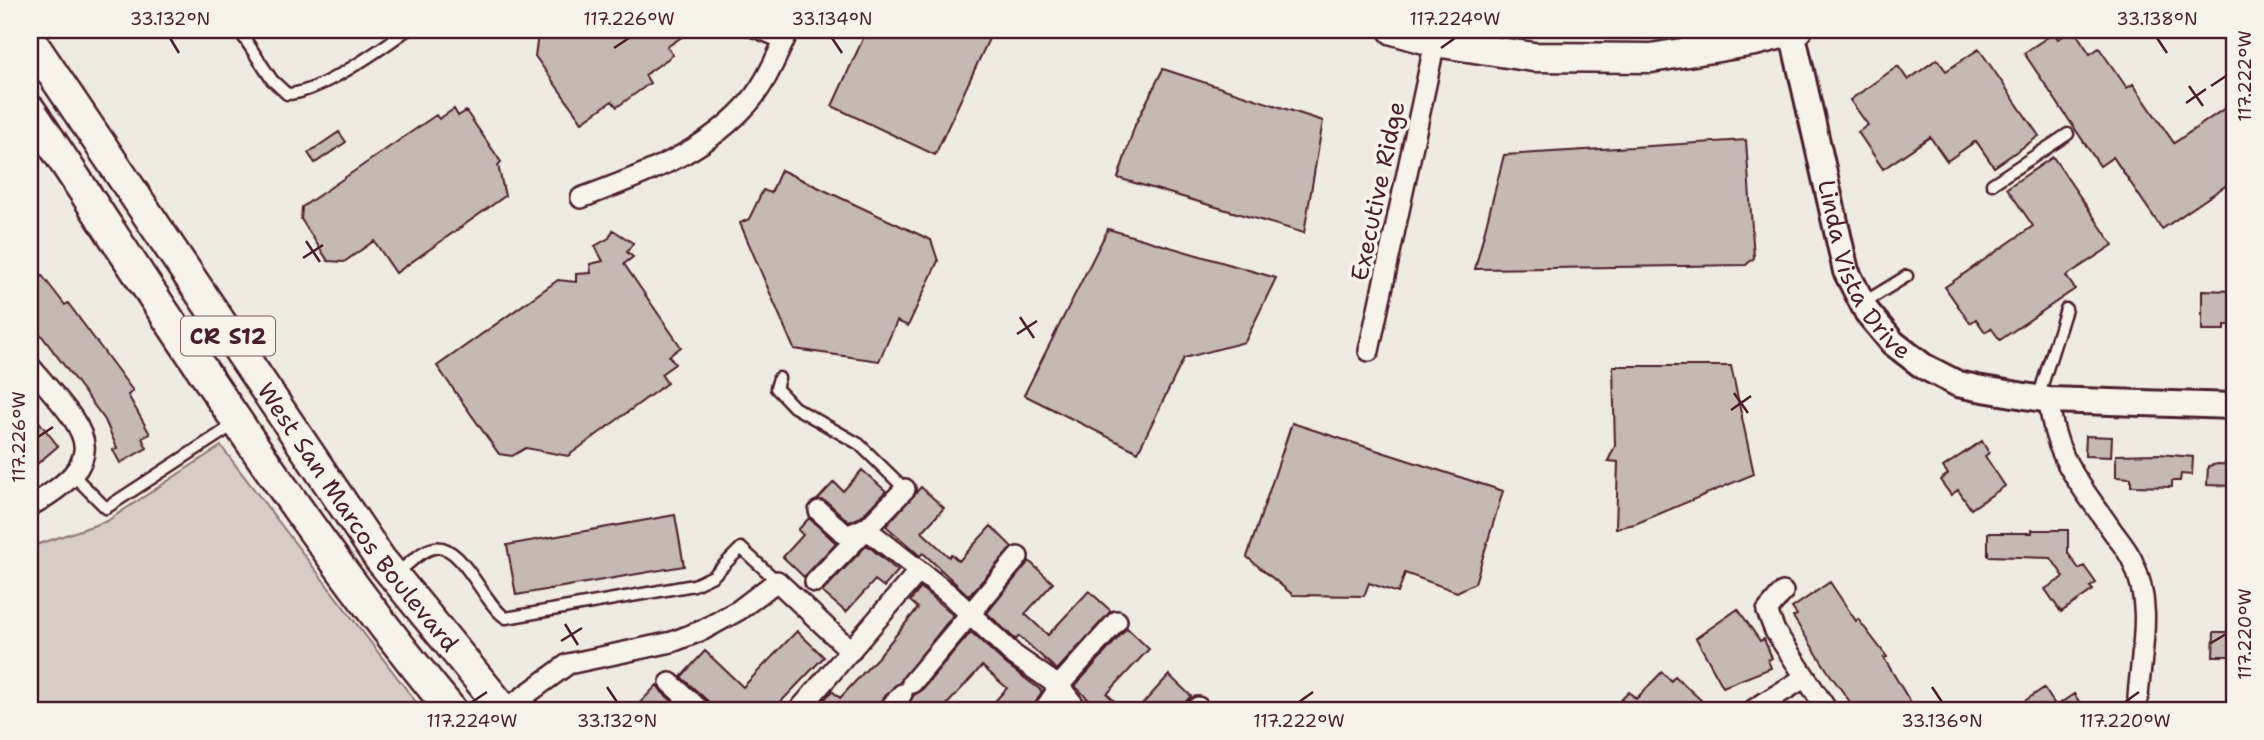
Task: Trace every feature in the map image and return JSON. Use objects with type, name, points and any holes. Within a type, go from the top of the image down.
[{"type":"main road","points":[[1393,30],[1435,41],[1533,57],[1651,58],[1755,41],[1793,30]]},
{"type":"main road","name":"West San Marcos Boulevard","points":[[30,40],[320,474],[394,576],[505,710]]},
{"type":"main road","name":"West San Marcos Boulevard","points":[[30,110],[348,583],[451,710]]},
{"type":"street","name":"Linda Vista Drive","points":[[1793,30],[1846,271],[1863,304],[1893,343],[1923,366],[1958,384],[2044,399],[2234,406]]},
{"type":"street","points":[[581,198],[662,168],[712,136],[745,108],[770,72],[786,36]]},
{"type":"street","name":"Executive Ridge","points":[[1369,351],[1435,41]]},
{"type":"street","points":[[30,366],[74,419],[84,443],[79,469],[30,506]]},
{"type":"street","points":[[2044,399],[2060,453],[2132,559],[2139,582],[2146,638],[2138,698]]},
{"type":"street","points":[[815,582],[905,489]]},
{"type":"street","points":[[820,511],[846,536],[865,528]]},
{"type":"street","points":[[865,528],[972,614],[1014,655],[1060,687],[1078,710]]},
{"type":"street","points":[[888,710],[1018,557]]},
{"type":"street","points":[[802,708],[918,572]]},
{"type":"street","points":[[505,710],[568,664],[672,642],[703,630],[739,610],[777,581],[851,650]]},
{"type":"street","points":[[1783,592],[1767,611],[1775,631],[1827,710]]},
{"type":"street","points":[[1044,710],[1060,687],[1117,621]]},
{"type":"street","points":[[1753,710],[1804,677]]},
{"type":"street","points":[[670,683],[700,710]]},
{"type":"lane","points":[[239,30],[272,79],[287,94],[300,94],[365,60],[407,30]]},
{"type":"lane","points":[[750,30],[786,36]]},
{"type":"lane","points":[[1992,184],[2068,134]]},
{"type":"lane","points":[[1863,304],[1906,276]]},
{"type":"lane","points":[[2044,399],[2066,309]]},
{"type":"lane","points":[[779,378],[776,388],[787,401],[859,444],[905,489]]},
{"type":"lane","points":[[79,469],[106,508],[238,422]]},
{"type":"lane","points":[[394,576],[435,547],[446,549],[460,558],[494,611],[506,618],[694,585],[713,576],[741,548],[777,581]]},
{"type":"shaded area","points":[[221,446],[422,710],[30,710],[30,547],[107,521]]},
{"type":"building","points":[[546,30],[692,30],[667,47],[673,55],[645,75],[650,83],[617,107],[612,101],[582,122],[535,56],[538,35]]},
{"type":"building","points":[[867,30],[993,30],[935,155],[832,106]]},
{"type":"building","points":[[2074,30],[2090,54],[2099,48],[2127,88],[2133,84],[2174,143],[2234,102],[2234,180],[2162,229],[2113,157],[2100,166],[2024,53],[2054,33],[2058,39]]},
{"type":"building","points":[[1979,49],[2039,136],[1994,167],[1976,141],[1947,161],[1930,137],[1883,169],[1858,132],[1868,125],[1850,100],[1898,66],[1908,80],[1937,59],[1946,71]]},
{"type":"building","points":[[1163,69],[1323,121],[1304,233],[1118,178],[1135,125]]},
{"type":"building","points":[[454,109],[458,116],[466,111],[501,162],[498,165],[505,196],[396,273],[374,241],[344,262],[328,261],[301,219],[302,207],[436,115],[439,119]]},
{"type":"building","points":[[339,132],[346,142],[315,163],[308,153]]},
{"type":"building","points":[[1746,140],[1754,258],[1746,265],[1475,269],[1504,155]]},
{"type":"building","points":[[2053,157],[2113,245],[2066,276],[2075,289],[2000,340],[1991,328],[1985,332],[1976,319],[1970,323],[1945,287],[2033,226],[2007,188]]},
{"type":"building","points":[[781,170],[931,240],[938,261],[908,326],[897,321],[879,361],[794,349],[740,223],[749,219],[763,190],[771,193]]},
{"type":"building","points":[[1108,229],[1276,278],[1245,342],[1184,358],[1138,452],[1024,395]]},
{"type":"building","points":[[613,230],[633,243],[627,252],[633,257],[624,264],[681,347],[669,356],[675,364],[661,374],[667,383],[568,456],[526,448],[512,456],[499,454],[437,366],[558,280],[576,282],[576,274],[591,273],[590,264],[603,261],[595,246],[609,238]]},
{"type":"building","points":[[30,260],[65,305],[68,303],[133,391],[128,395],[150,434],[142,438],[147,448],[120,463],[113,450],[117,448],[105,420],[36,328],[39,325],[30,313]]},
{"type":"building","points":[[2202,290],[2234,291],[2234,325],[2225,325],[2225,330],[2202,330]]},
{"type":"building","points":[[1613,366],[1731,366],[1754,474],[1635,524],[1616,528],[1618,462],[1608,461],[1615,446]]},
{"type":"building","points":[[30,410],[58,446],[30,470]]},
{"type":"building","points":[[1292,423],[1503,491],[1475,583],[1457,592],[1405,573],[1398,593],[1369,583],[1364,596],[1293,595],[1247,557]]},
{"type":"building","points":[[2086,436],[2112,437],[2111,457],[2085,456]]},
{"type":"building","points":[[1982,441],[1989,453],[1985,456],[2005,486],[1971,509],[1958,490],[1951,495],[1940,480],[1948,474],[1943,467]]},
{"type":"building","points":[[2159,454],[2193,457],[2192,475],[2181,474],[2180,481],[2172,481],[2172,487],[2131,486],[2131,478],[2116,477],[2116,455]]},
{"type":"building","points":[[2234,465],[2234,486],[2207,485],[2208,466]]},
{"type":"building","points":[[862,470],[886,491],[861,517],[849,522],[827,502],[818,499],[834,482],[843,491]]},
{"type":"building","points":[[921,487],[944,508],[922,532],[949,557],[951,554],[959,561],[991,526],[1012,547],[969,596],[923,553],[920,556],[886,526]]},
{"type":"building","points":[[675,515],[684,566],[516,595],[507,545]]},
{"type":"building","points":[[809,518],[836,543],[804,577],[783,557],[803,535],[798,530]]},
{"type":"building","points":[[2032,530],[2068,530],[2068,553],[2079,569],[2084,566],[2096,583],[2090,587],[2093,590],[2061,612],[2045,589],[2064,577],[2051,558],[1988,556],[1988,533],[2032,533]]},
{"type":"building","points":[[867,545],[898,571],[884,587],[875,580],[846,612],[822,592]]},
{"type":"building","points":[[1029,561],[1053,583],[1025,614],[1048,635],[1089,591],[1111,611],[1057,670],[1019,636],[1016,640],[987,613]]},
{"type":"building","points":[[1830,582],[1856,621],[1858,619],[1887,657],[1884,658],[1915,710],[1856,710],[1829,673],[1793,617],[1797,615],[1792,608]]},
{"type":"building","points":[[921,588],[953,615],[900,682],[879,702],[876,710],[815,710],[832,691],[840,698],[878,657],[918,608],[910,601]]},
{"type":"building","points":[[1738,609],[1760,641],[1764,639],[1772,658],[1768,660],[1771,668],[1723,687],[1696,638]]},
{"type":"building","points":[[1127,628],[1149,649],[1107,694],[1124,710],[1099,710],[1075,686]]},
{"type":"building","points":[[797,631],[824,657],[773,710],[712,710],[708,701],[681,677],[705,651],[743,687]]},
{"type":"building","points":[[971,632],[1006,664],[1042,691],[1032,710],[987,710],[1007,688],[982,666],[942,710],[904,710],[914,695],[921,691]]},
{"type":"building","points":[[2214,632],[2234,632],[2234,656],[2213,656]]},
{"type":"building","points":[[1662,672],[1671,681],[1675,676],[1703,702],[1695,710],[1611,710],[1629,692],[1636,699]]},
{"type":"building","points":[[1169,675],[1191,696],[1178,710],[1137,710]]},
{"type":"building","points":[[657,685],[662,692],[682,710],[633,710]]},
{"type":"building","points":[[2044,688],[2056,706],[2074,694],[2085,710],[2011,710]]}]
